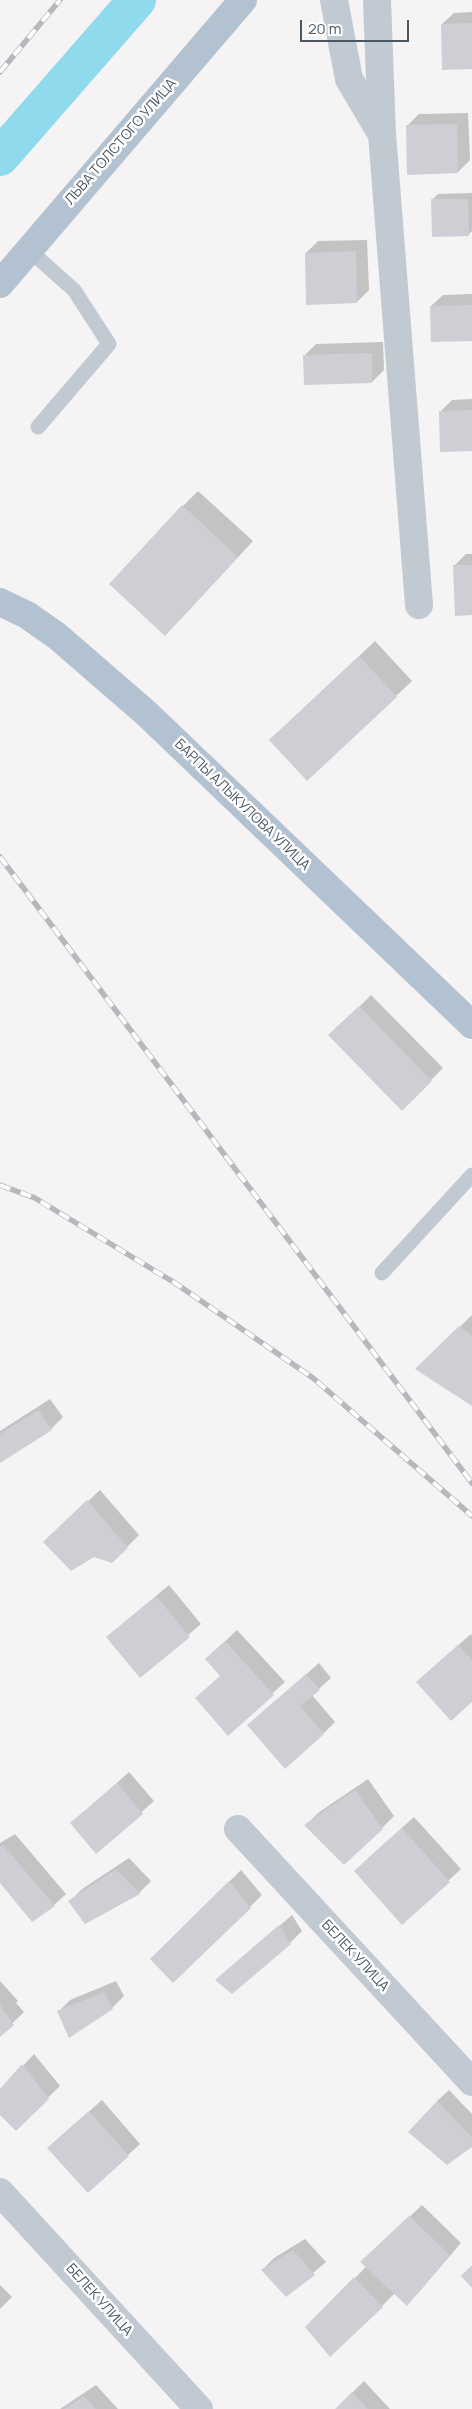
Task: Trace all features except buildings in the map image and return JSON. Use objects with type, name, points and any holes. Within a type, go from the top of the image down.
[{"type":"main road","name":"ЛЬВА ТОЛСТОГО УЛИЦА","points":[[0,284],[243,0]]},
{"type":"main road","name":"БАРПЫ АЛЫКУЛОВА УЛИЦА","points":[[0,602],[27,615],[57,636],[146,713],[472,1025]]},
{"type":"street","points":[[334,0],[349,79],[382,134]]},
{"type":"street","points":[[377,0],[382,134],[418,605]]},
{"type":"street","name":"БЕЛЕК УЛИЦА","points":[[238,1829],[472,2082]]},
{"type":"street","name":"БЕЛЕК УЛИЦА","points":[[0,2192],[199,2409]]},
{"type":"lane","points":[[29,250],[74,290],[109,344],[38,428]]},
{"type":"lane","points":[[382,1273],[472,1175]]},
{"type":"waterway","points":[[0,157],[137,0]]},
{"type":"railway","points":[[0,72],[60,0]]},
{"type":"railway","points":[[0,857],[472,1483]]},
{"type":"railway","points":[[0,1185],[35,1198],[175,1283],[313,1378],[472,1516]]}]
